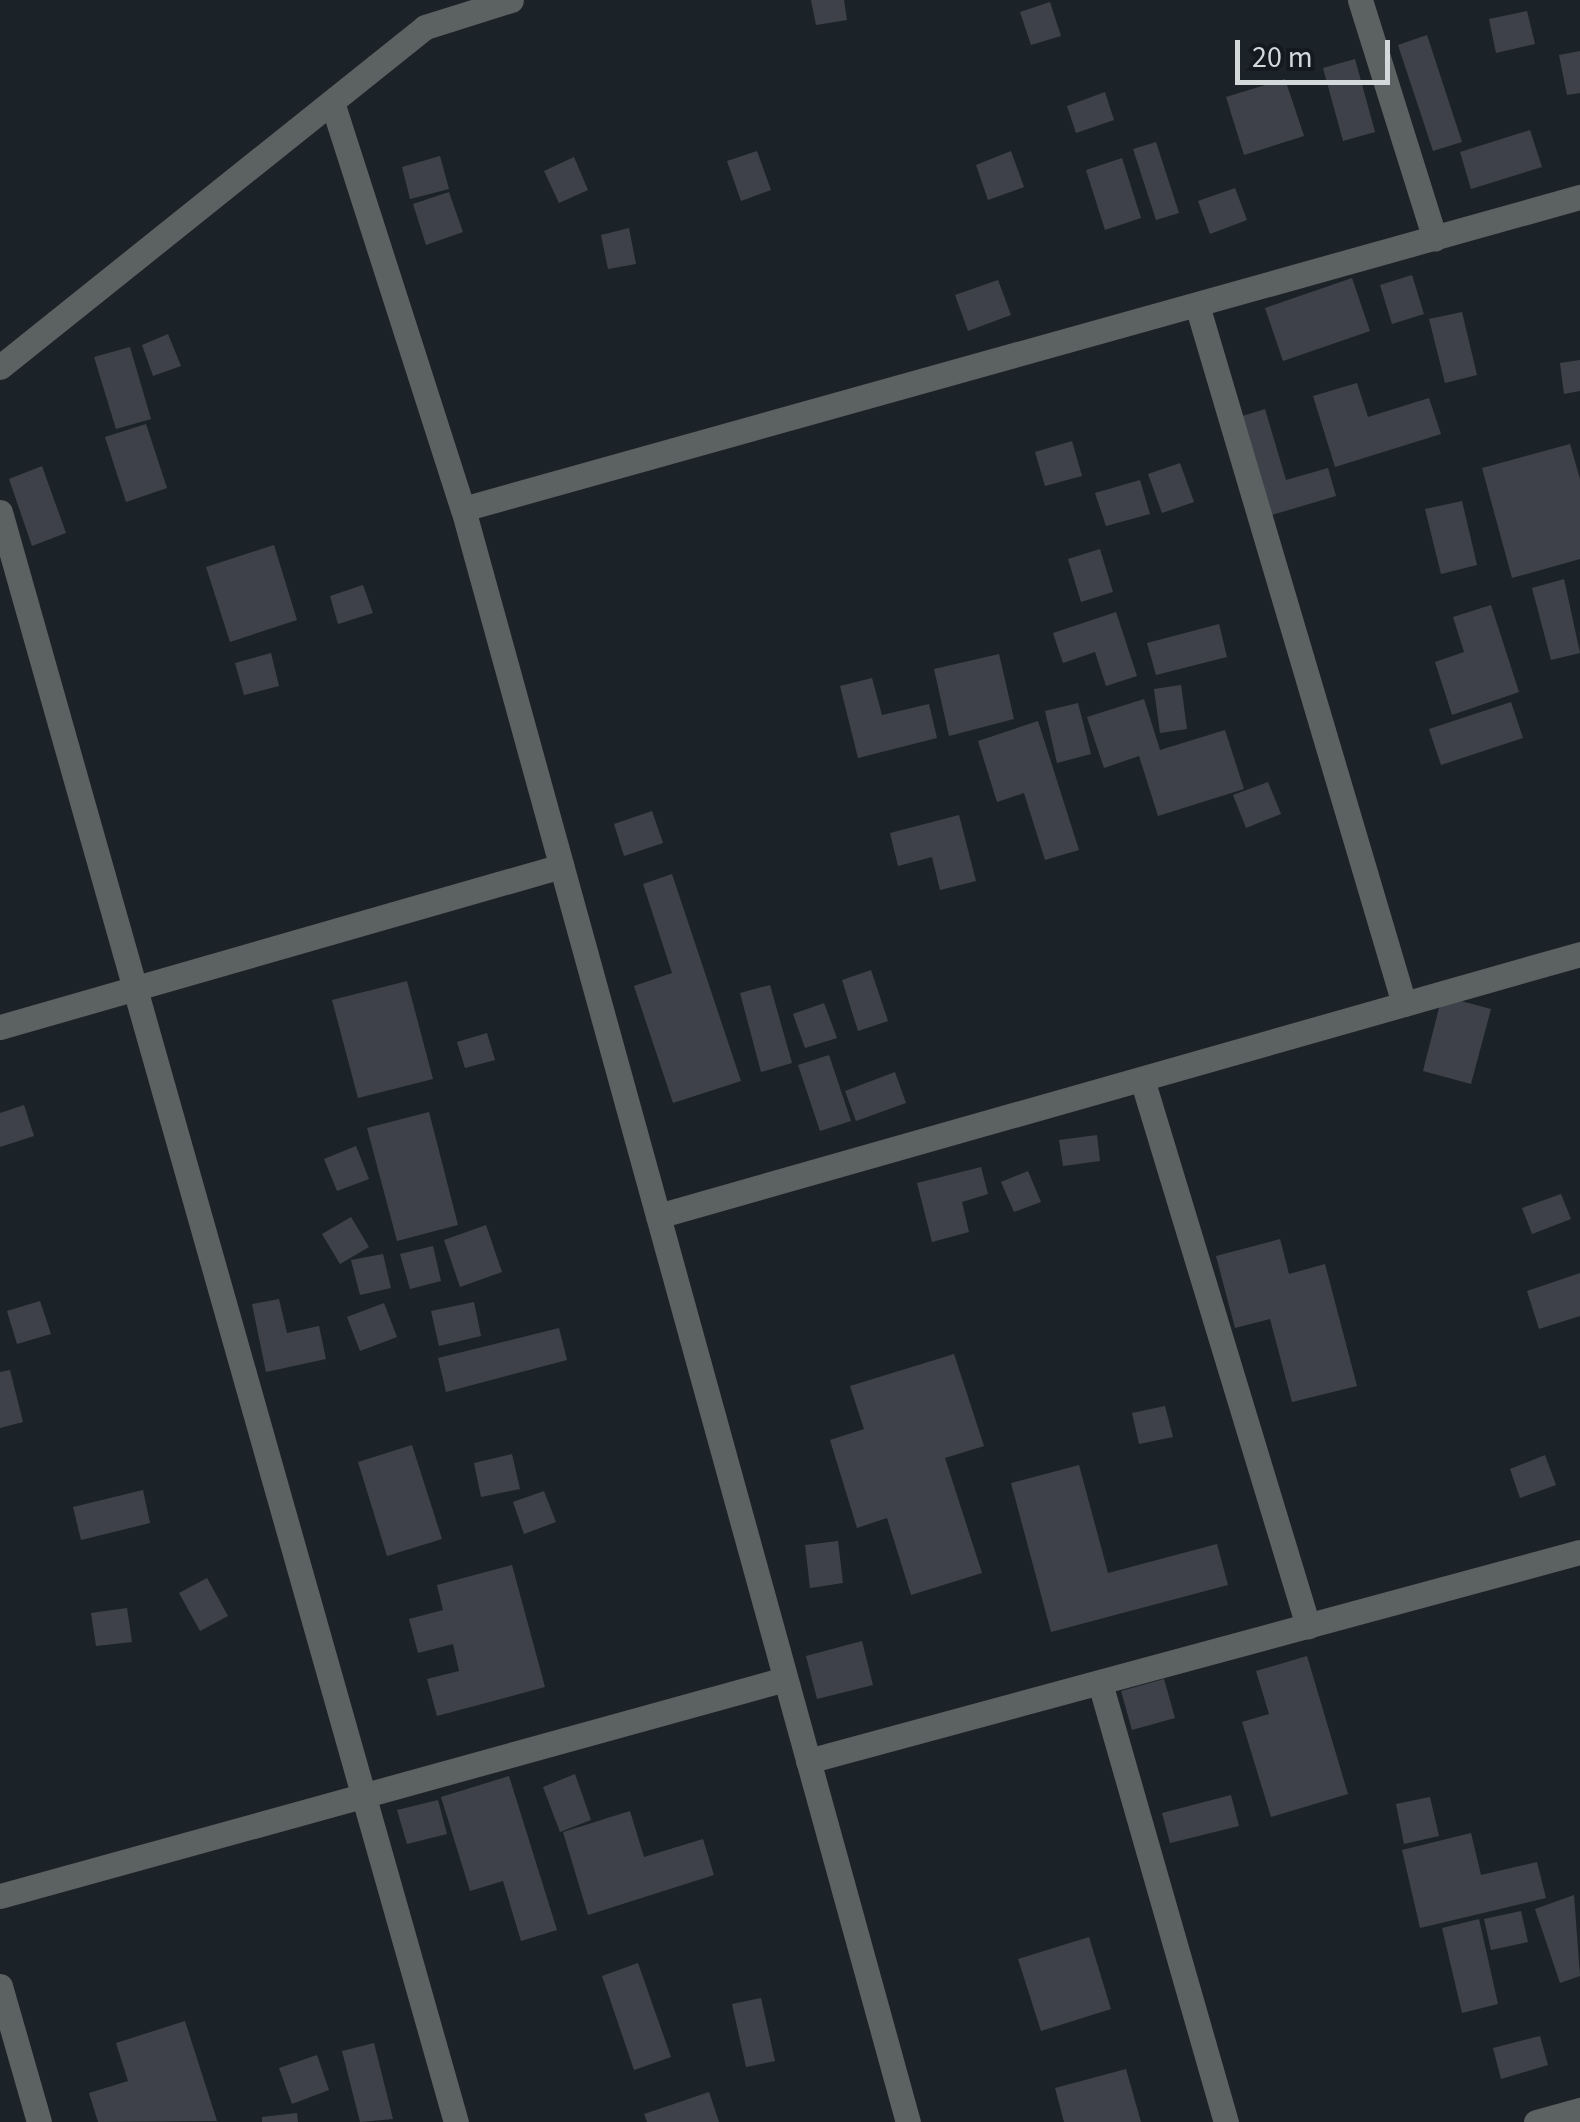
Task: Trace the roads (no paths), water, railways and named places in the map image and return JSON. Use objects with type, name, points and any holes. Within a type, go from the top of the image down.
[{"type":"street","points":[[0,366],[425,27],[511,0]]},
{"type":"street","points":[[1360,0],[1435,238]]},
{"type":"street","points":[[332,102],[462,510],[908,2122]]},
{"type":"street","points":[[462,510],[1580,198]]},
{"type":"street","points":[[1197,305],[1404,1004]]},
{"type":"street","points":[[0,512],[456,2122]]},
{"type":"street","points":[[0,1027],[561,866]]},
{"type":"street","points":[[658,1216],[1580,954]]},
{"type":"street","points":[[1142,1079],[1308,1626]]},
{"type":"street","points":[[808,1761],[1580,1552]]},
{"type":"street","points":[[0,1896],[786,1679]]},
{"type":"street","points":[[1100,1683],[1226,2122]]},
{"type":"street","points":[[0,1986],[39,2122]]},
{"type":"street","points":[[1536,2122],[1580,2110]]}]
